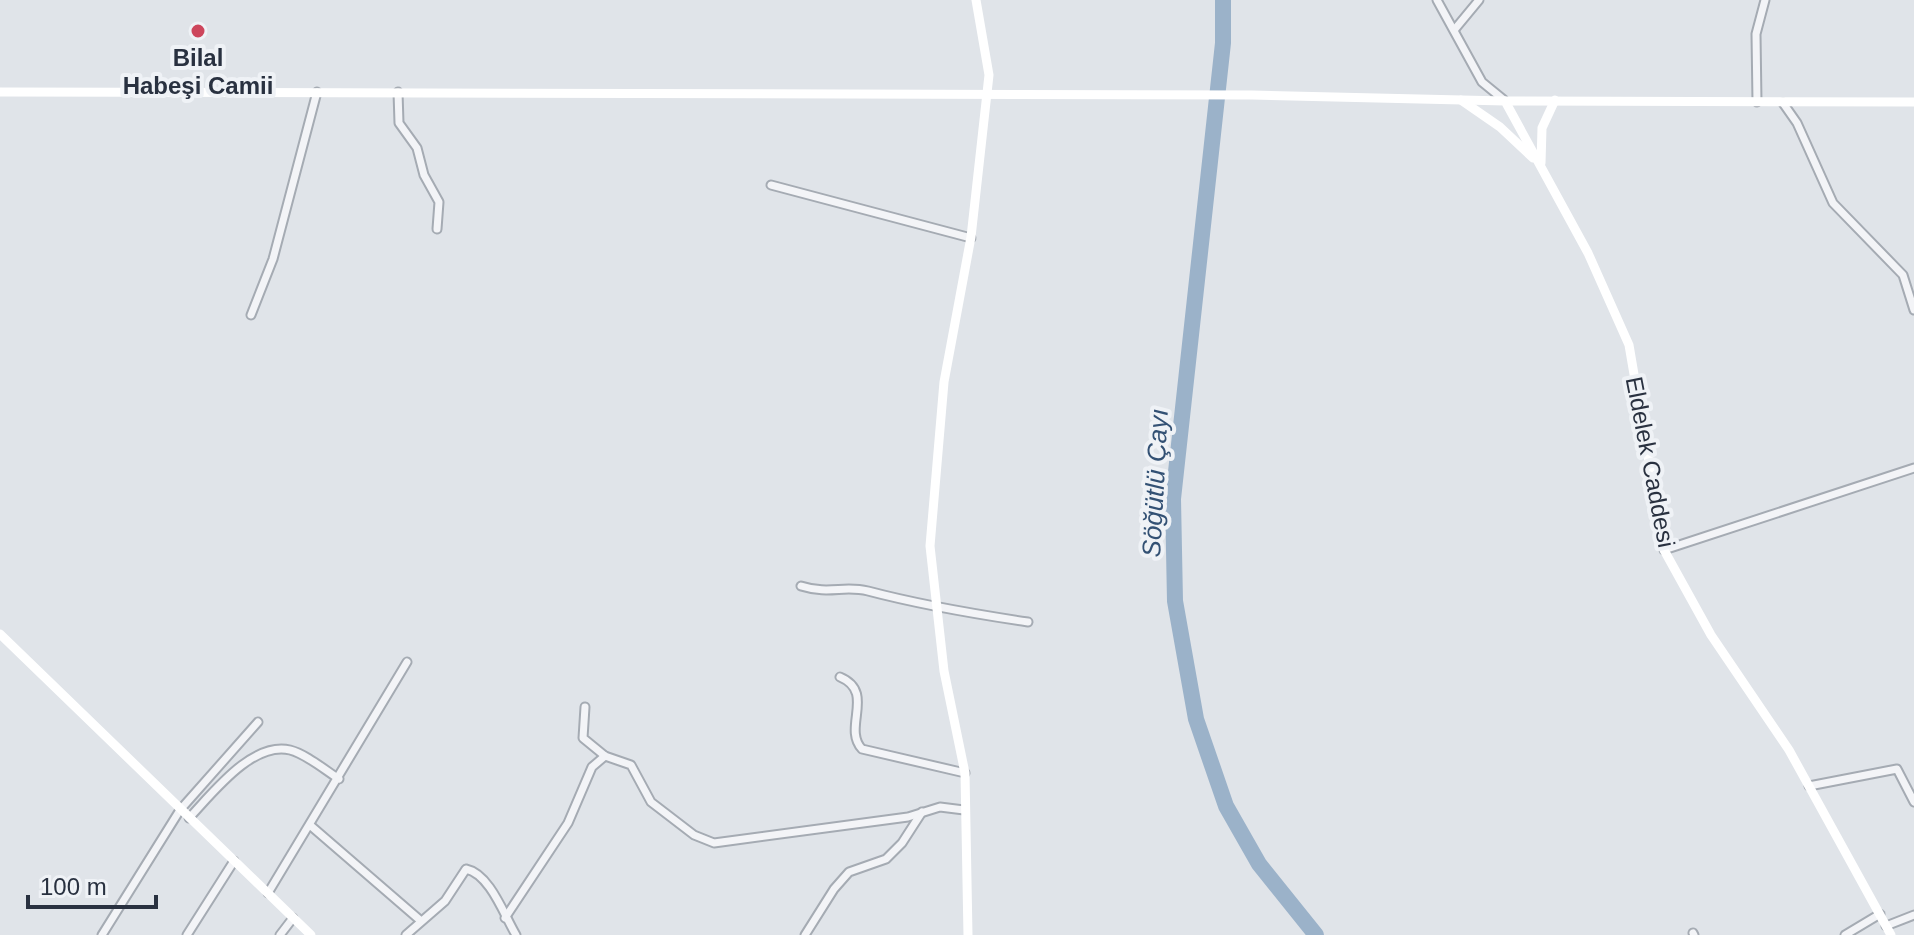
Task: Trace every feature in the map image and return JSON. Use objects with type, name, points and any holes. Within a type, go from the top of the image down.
[{"type":"main road","points":[[968,935],[965,773],[944,671],[930,546],[933,474],[944,382],[971,238],[986,95],[986,47],[976,0]]},
{"type":"main road","points":[[0,92],[1122,94],[1505,101],[1914,102]]},
{"type":"main road","points":[[1461,100],[1500,127],[1541,166]]},
{"type":"main road","points":[[1541,166],[1542,128],[1555,100]]},
{"type":"main road","name":"Eldelek Caddesi","points":[[1505,101],[1588,253],[1629,345],[1664,550],[1711,635],[1789,750],[1888,931]]},
{"type":"main road","points":[[0,634],[311,935]]},
{"type":"street","points":[[1437,0],[1482,82],[1505,101]]},
{"type":"street","points":[[1455,29],[1479,0]]},
{"type":"street","points":[[1757,102],[1756,34],[1765,0]]},
{"type":"street","points":[[251,315],[273,259],[317,92]]},
{"type":"street","points":[[398,92],[399,123],[417,148],[424,175],[439,202],[437,229]]},
{"type":"street","points":[[1783,103],[1797,123],[1833,203],[1903,275],[1905,292],[1914,310]]},
{"type":"street","points":[[771,185],[971,238]]},
{"type":"street","points":[[1664,550],[1914,468]]},
{"type":"street","points":[[801,586],[820,592],[847,588],[867,591],[939,608],[1028,622]]},
{"type":"street","points":[[268,893],[407,662]]},
{"type":"street","points":[[840,677],[857,691],[855,740],[862,749],[965,773]]},
{"type":"street","points":[[585,707],[583,738],[605,756],[631,765],[651,802],[694,835],[714,843],[908,817],[940,807],[964,810]]},
{"type":"street","points":[[102,935],[180,810],[258,722]]},
{"type":"street","points":[[189,818],[242,763],[271,753],[289,750],[339,779]]},
{"type":"street","points":[[505,918],[568,823],[592,767],[605,756]]},
{"type":"street","points":[[1809,786],[1897,769],[1914,802]]},
{"type":"street","points":[[805,935],[834,889],[849,872],[886,859],[910,833],[922,812]]},
{"type":"street","points":[[311,826],[421,921]]},
{"type":"street","points":[[187,935],[234,861]]},
{"type":"street","points":[[406,935],[445,901],[466,869],[475,871],[483,879],[516,935]]},
{"type":"street","points":[[1845,935],[1880,914]]},
{"type":"street","points":[[1888,931],[1914,915]]},
{"type":"street","points":[[280,935],[293,918]]},
{"type":"waterway","name":"Söğütlü Çayı","points":[[1223,0],[1223,43],[1173,499],[1175,601],[1196,719],[1226,806],[1259,864],[1316,935]]},
{"type":"place","name":"Bilal Habeşi Camii","points":[[198,31]]}]
